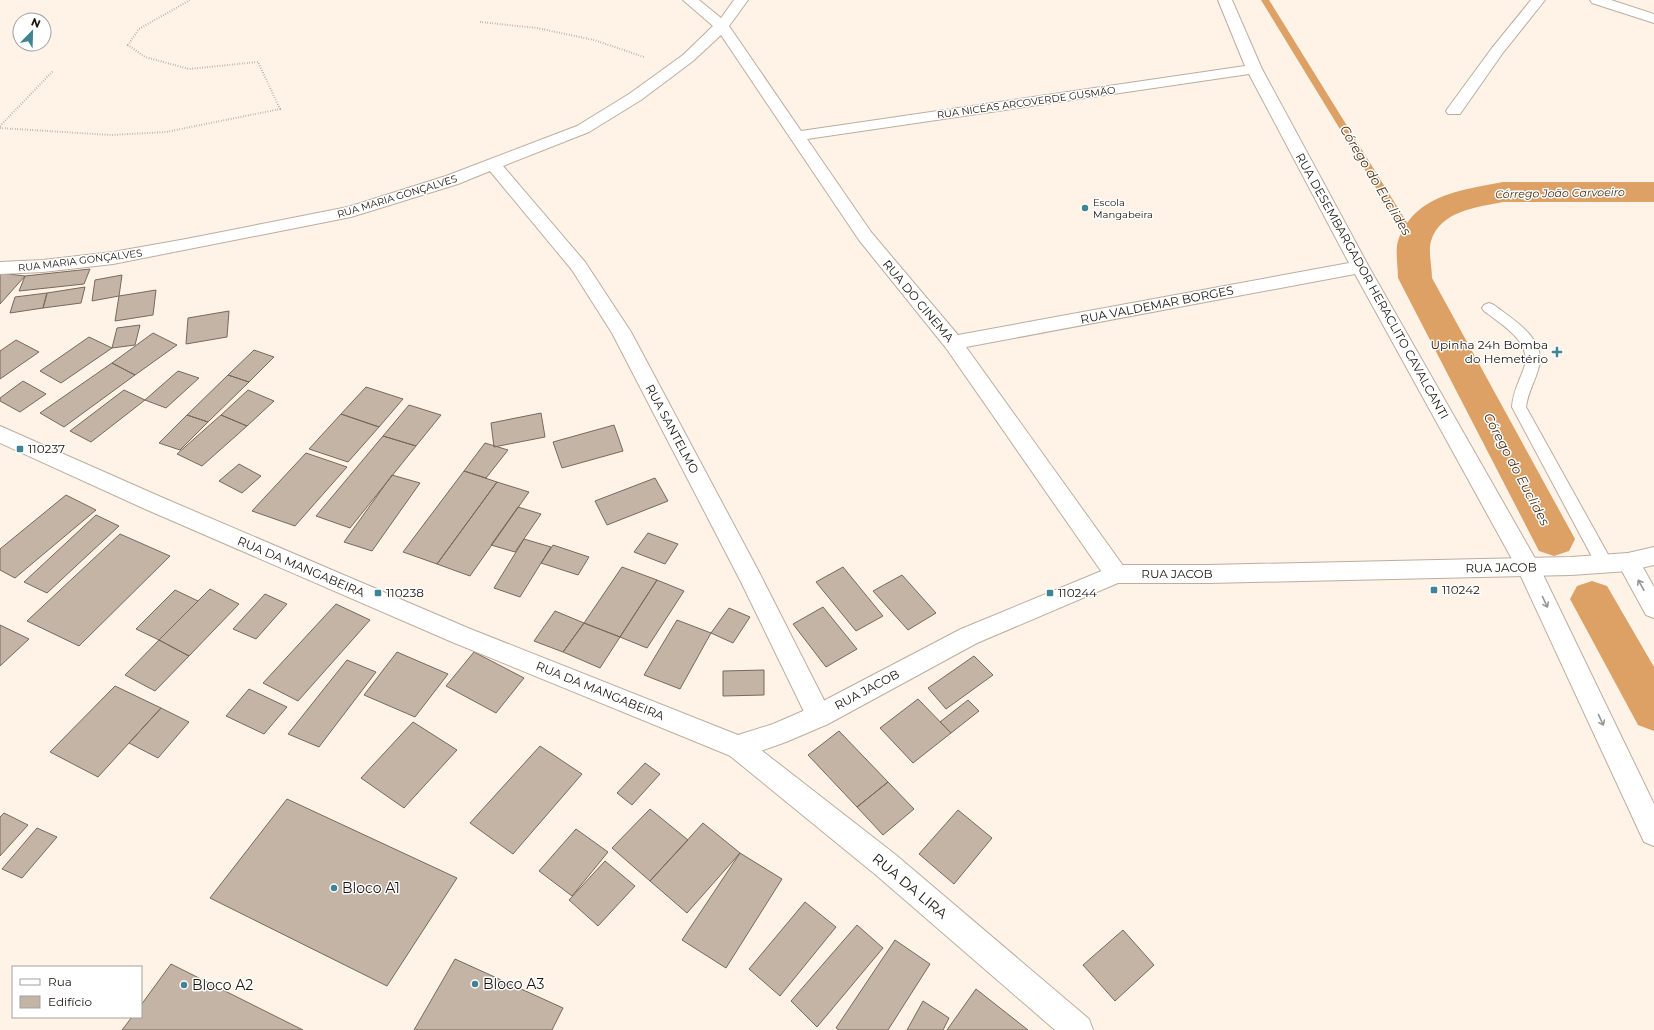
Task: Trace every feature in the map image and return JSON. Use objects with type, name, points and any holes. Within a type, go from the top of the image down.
[{"type":"street","name":"RUA DO CINEMA","points":[[690,0],[722,26],[865,236],[953,343],[1116,574]]},
{"type":"street","name":"RUA MARIA GONÇALVES","points":[[0,268],[43,266],[113,258],[186,245],[351,212],[452,180],[583,129],[635,97],[675,68],[722,26],[741,0]]},
{"type":"street","name":"RUA DESEMBARGADOR HERACLITO CAVALCANTI","points":[[1225,0],[1254,69],[1360,267],[1528,567],[1654,833]]},
{"type":"street","points":[[1454,111],[1497,51],[1538,0]]},
{"type":"street","points":[[1597,0],[1654,19]]},
{"type":"street","name":"RUA NICÉAS ARCOVERDE GUSMÃO","points":[[797,136],[1254,69]]},
{"type":"street","name":"RUA SANTELMO","points":[[493,164],[579,266],[621,332],[751,579],[818,716]]},
{"type":"street","name":"RUA VALDEMAR BORGES","points":[[953,343],[1360,267]]},
{"type":"street","name":"RUA DA MANGABEIRA","points":[[0,434],[153,503],[460,635],[738,747]]},
{"type":"street","name":"RUA JACOB","points":[[738,747],[777,734],[818,716],[969,636],[1116,574],[1209,574],[1528,567],[1628,562],[1654,556]]},
{"type":"street","points":[[1628,562],[1654,608]]},
{"type":"street","name":"RUA DA LIRA","points":[[738,747],[886,865],[1078,1030]]},
{"type":"lane","points":[[1490,308],[1529,341],[1533,349],[1533,364],[1520,392],[1519,407],[1604,564]]},
{"type":"path","points":[[0,127],[111,135],[166,132],[280,109],[258,62],[189,69],[144,57],[128,45],[139,29],[190,0]]},
{"type":"path","points":[[480,22],[537,28],[594,40],[675,68]]},
{"type":"path","points":[[0,127],[53,71]]},
{"type":"building","points":[[90,269],[84,284],[19,291],[25,276]]},
{"type":"building","points":[[0,273],[25,276],[0,304]]},
{"type":"building","points":[[122,275],[119,296],[92,301],[95,280]]},
{"type":"building","points":[[85,287],[81,303],[43,308],[47,293]]},
{"type":"building","points":[[156,290],[153,315],[115,321],[119,296]]},
{"type":"building","points":[[47,293],[43,308],[10,313],[15,297]]},
{"type":"building","points":[[229,311],[227,337],[186,344],[188,318]]},
{"type":"building","points":[[140,325],[135,345],[112,348],[117,328]]},
{"type":"building","points":[[153,333],[177,345],[135,375],[112,363]]},
{"type":"building","points":[[89,337],[112,348],[61,383],[40,371]]},
{"type":"building","points":[[16,340],[39,352],[0,379],[0,351]]},
{"type":"building","points":[[254,350],[274,357],[249,382],[228,375]]},
{"type":"building","points":[[112,363],[135,375],[64,427],[40,413]]},
{"type":"building","points":[[178,371],[199,378],[166,408],[145,400]]},
{"type":"building","points":[[228,375],[249,382],[208,422],[187,415]]},
{"type":"building","points":[[23,381],[46,394],[20,412],[0,401],[0,398]]},
{"type":"building","points":[[366,387],[403,399],[379,427],[341,414]]},
{"type":"building","points":[[124,390],[145,400],[91,442],[70,431]]},
{"type":"building","points":[[248,390],[274,401],[247,426],[221,415]]},
{"type":"building","points":[[409,405],[441,415],[416,446],[383,436]]},
{"type":"building","points":[[541,413],[545,437],[494,447],[491,423]]},
{"type":"building","points":[[341,414],[379,427],[348,462],[309,449]]},
{"type":"building","points":[[187,415],[208,422],[180,450],[159,443]]},
{"type":"building","points":[[221,415],[247,426],[202,466],[177,454]]},
{"type":"building","points":[[614,425],[623,451],[562,468],[553,442]]},
{"type":"building","points":[[383,436],[416,446],[350,528],[316,516]]},
{"type":"building","points":[[485,443],[508,450],[486,478],[464,471]]},
{"type":"building","points":[[306,453],[347,467],[295,526],[252,511]]},
{"type":"building","points":[[239,464],[261,476],[242,493],[219,481]]},
{"type":"building","points":[[464,471],[497,482],[437,564],[403,552]]},
{"type":"building","points":[[392,475],[420,483],[372,551],[344,542]]},
{"type":"building","points":[[655,478],[668,501],[607,525],[595,501]]},
{"type":"building","points":[[497,482],[529,492],[470,576],[437,564]]},
{"type":"building","points":[[66,495],[96,510],[15,578],[0,570],[0,549]]},
{"type":"building","points":[[518,507],[541,514],[515,552],[491,545]]},
{"type":"building","points":[[96,515],[119,526],[47,593],[24,582]]},
{"type":"building","points":[[648,533],[678,544],[665,564],[634,552]]},
{"type":"building","points":[[120,534],[170,556],[79,646],[27,621]]},
{"type":"building","points":[[524,539],[551,547],[520,597],[494,588]]},
{"type":"building","points":[[553,545],[589,557],[578,575],[541,563]]},
{"type":"building","points":[[622,567],[657,580],[620,637],[584,623]]},
{"type":"building","points":[[843,567],[883,616],[856,631],[816,582]]},
{"type":"building","points":[[902,575],[936,613],[908,630],[873,591]]},
{"type":"building","points":[[657,580],[684,591],[647,648],[620,637]]},
{"type":"building","points":[[210,589],[239,604],[189,656],[159,640]]},
{"type":"building","points":[[175,590],[198,601],[159,640],[136,629]]},
{"type":"building","points":[[265,594],[287,604],[256,639],[233,629]]},
{"type":"building","points":[[336,604],[370,620],[298,701],[263,683]]},
{"type":"building","points":[[823,607],[857,649],[826,667],[793,624]]},
{"type":"building","points":[[729,608],[750,617],[733,643],[711,633]]},
{"type":"building","points":[[555,611],[584,623],[563,652],[534,641]]},
{"type":"building","points":[[677,620],[711,633],[680,689],[644,675]]},
{"type":"building","points":[[584,623],[620,637],[600,668],[563,652]]},
{"type":"building","points":[[0,625],[29,639],[0,666]]},
{"type":"building","points":[[159,640],[189,656],[155,691],[125,675]]},
{"type":"building","points":[[397,652],[448,674],[415,717],[364,695]]},
{"type":"building","points":[[474,652],[524,678],[496,713],[446,686]]},
{"type":"building","points":[[974,656],[993,675],[946,709],[928,688]]},
{"type":"building","points":[[347,660],[376,672],[319,747],[288,734]]},
{"type":"building","points":[[764,670],[764,695],[723,696],[723,671]]},
{"type":"building","points":[[115,686],[161,708],[98,777],[50,752]]},
{"type":"building","points":[[249,689],[287,707],[264,734],[226,716]]},
{"type":"building","points":[[918,699],[951,733],[913,763],[880,728]]},
{"type":"building","points":[[968,700],[979,711],[951,733],[940,722]]},
{"type":"building","points":[[161,708],[189,722],[158,758],[129,743]]},
{"type":"building","points":[[413,722],[457,750],[404,808],[361,778]]},
{"type":"building","points":[[839,731],[888,782],[857,807],[808,755]]},
{"type":"building","points":[[540,746],[582,774],[513,854],[470,823]]},
{"type":"building","points":[[645,763],[660,774],[632,805],[617,793]]},
{"type":"building","points":[[888,782],[914,809],[883,835],[857,807]]},
{"type":"building","name":"Bloco A1","points":[[287,799],[457,878],[387,986],[210,898]]},
{"type":"building","points":[[650,809],[688,840],[650,881],[612,848]]},
{"type":"building","points":[[958,810],[992,838],[954,884],[919,854]]},
{"type":"building","points":[[4,813],[28,825],[0,856],[0,817]]},
{"type":"building","points":[[703,823],[740,853],[687,913],[650,881]]},
{"type":"building","points":[[37,828],[57,837],[22,878],[2,869]]},
{"type":"building","points":[[576,829],[608,852],[572,896],[539,871]]},
{"type":"building","points":[[740,853],[782,879],[726,968],[682,940]]},
{"type":"building","points":[[605,861],[635,886],[598,926],[569,900]]},
{"type":"building","points":[[805,902],[836,927],[780,996],[749,969]]},
{"type":"building","points":[[857,925],[883,948],[817,1027],[791,1001]]},
{"type":"building","points":[[1123,930],[1154,965],[1115,1001],[1083,965]]},
{"type":"building","points":[[895,940],[930,964],[888,1030],[839,1030],[836,1028]]},
{"type":"building","name":"Bloco A3","points":[[455,959],[563,1008],[552,1030],[414,1030]]},
{"type":"building","name":"Bloco A2","points":[[171,964],[303,1030],[122,1030],[131,1018],[142,1018],[142,1004]]},
{"type":"building","points":[[976,989],[1028,1030],[947,1030]]},
{"type":"building","points":[[923,1001],[949,1018],[943,1030],[907,1030]]},
{"type":"waterway","name":"Córego do Euclides","points":[[1265,0],[1414,242]]},
{"type":"waterway","name":"Córego do Euclides","points":[[1554,539],[1415,278],[1414,242],[1424,222],[1445,206],[1476,197],[1503,192],[1654,192]]},
{"type":"waterway","name":"Córego do Euclides","points":[[1592,599],[1654,710]]},
{"type":"place","name":"Escola Mangabeira","points":[[1085,208]]},
{"type":"place","name":"Upinha 24h Bomba do Hemetério","points":[[1557,352]]},
{"type":"place","name":"110237","points":[[20,449]]},
{"type":"place","name":"110242","points":[[1434,590]]},
{"type":"place","name":"110238","points":[[378,593]]},
{"type":"place","name":"110244","points":[[1050,593]]},
{"type":"place","name":"Bloco A1","points":[[334,888]]},
{"type":"place","name":"Bloco A3","points":[[475,984]]},
{"type":"place","name":"Bloco A2","points":[[184,985]]},
{"type":"water label","name":"Córrego João Carvoeiro","points":[[1560,193]]}]
